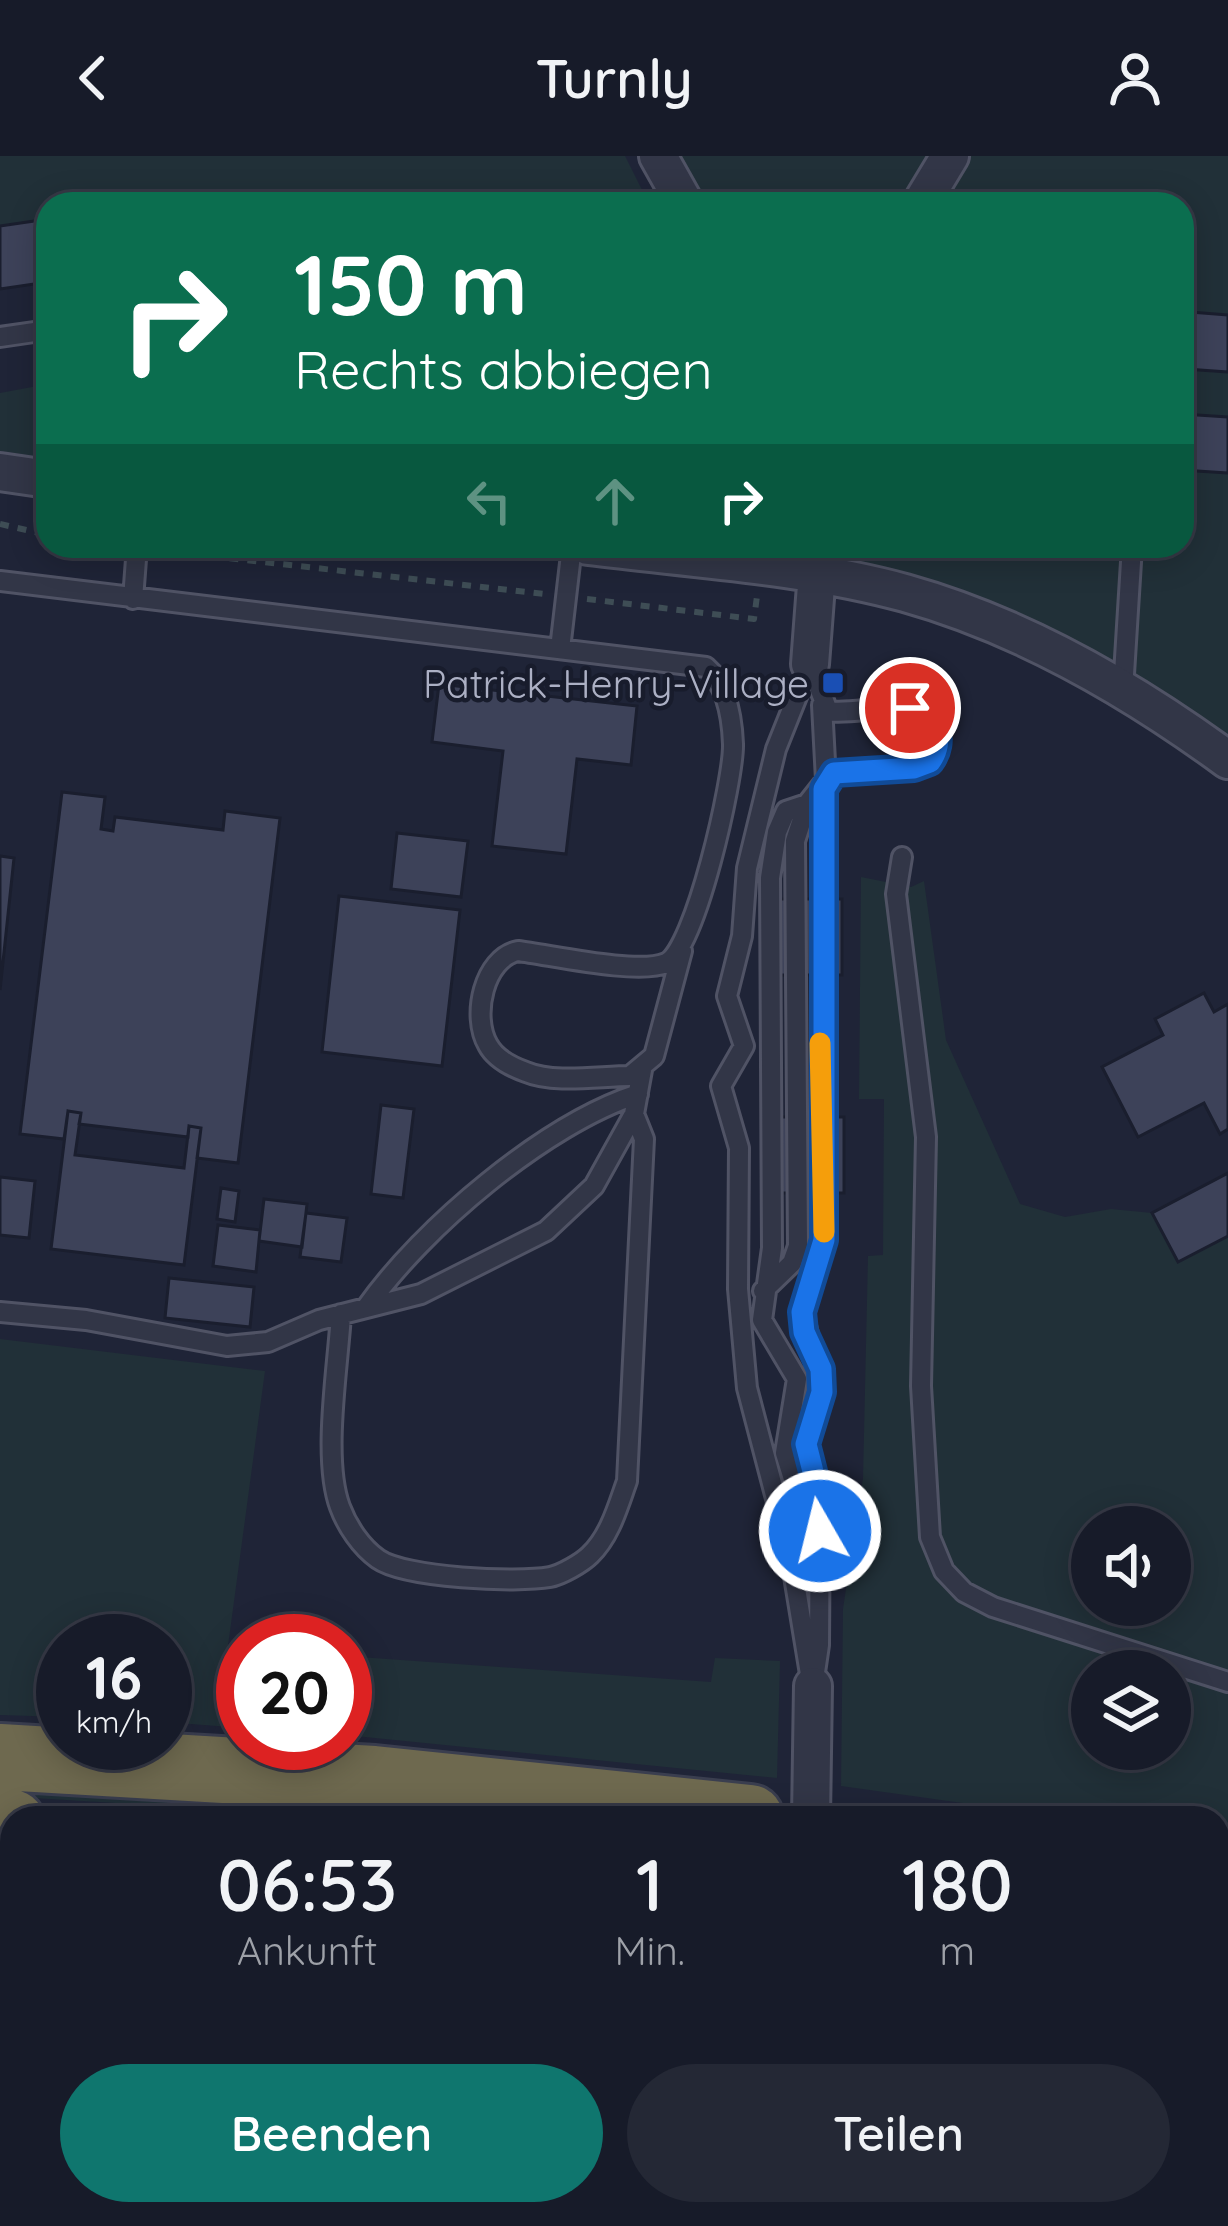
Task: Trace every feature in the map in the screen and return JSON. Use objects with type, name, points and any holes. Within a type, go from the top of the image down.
[{"type":"highway","points":[[0,1757],[374,1779],[634,1806]]},
{"type":"street","points":[[658,156],[678,192]]},
{"type":"street","points":[[928,192],[950,156]]},
{"type":"street","points":[[0,472],[36,477]]},
{"type":"street","points":[[687,558],[761,567],[801,558]]},
{"type":"street","points":[[810,664],[814,558]]},
{"type":"street","points":[[821,558],[1041,644],[1123,690],[1228,760]]},
{"type":"street","points":[[811,1806],[812,1694]]},
{"type":"lane","points":[[0,337],[36,332]]},
{"type":"lane","points":[[133,599],[136,558]]},
{"type":"lane","points":[[560,650],[571,558]]},
{"type":"lane","points":[[1123,690],[1131,558]]},
{"type":"lane","points":[[0,581],[695,663],[723,688],[733,748],[716,838],[654,1056],[630,1076],[531,1075],[490,1048],[480,1026],[491,965],[501,954],[518,951],[644,965],[666,963],[682,951]]},
{"type":"lane","points":[[810,664],[822,705],[826,780],[820,975],[824,1240],[802,1312],[804,1332],[821,1369],[822,1392],[806,1444],[820,1499],[812,1694]]},
{"type":"lane","points":[[810,664],[776,749],[747,868],[742,936],[727,996],[744,1046],[721,1086],[739,1148],[738,1289],[747,1388],[790,1552],[812,1694]]},
{"type":"lane","points":[[820,1562],[785,1453],[797,1379],[762,1320],[763,1291],[793,1263],[798,1246],[795,842],[807,804],[826,780],[847,770],[914,768],[930,762],[939,739],[922,711],[840,713],[822,705]]},
{"type":"lane","points":[[902,857],[896,894],[926,1137],[920,1366],[930,1537],[944,1571],[964,1592],[993,1607],[1228,1682]]},
{"type":"lane","points":[[0,1312],[86,1320],[227,1346],[268,1342],[341,1314],[422,1294],[546,1231],[594,1186],[636,1104],[642,1070]]},
{"type":"lane","points":[[366,1308],[399,1262],[552,1134],[596,1108],[636,1104]]},
{"type":"lane","points":[[341,1314],[334,1458],[339,1505],[359,1542],[380,1561],[406,1570],[499,1577],[554,1577],[590,1555],[613,1521],[627,1481],[644,1139],[636,1104]]},
{"type":"path","points":[[0,524],[36,532]]},
{"type":"path","points":[[233,558],[754,619],[761,567]]},
{"type":"shaded area","points":[[0,156],[625,156],[643,192],[36,192],[36,221],[0,226]]},
{"type":"shaded area","points":[[658,156],[1228,156],[1228,760],[832,558],[1194,558],[1194,192],[678,192]]},
{"type":"shaded area","points":[[36,386],[36,456],[0,451],[0,393]]},
{"type":"shaded area","points":[[861,877],[911,887],[924,881],[946,1040],[1020,1204],[1065,1217],[1111,1209],[1152,1213],[1228,1236],[1228,1806],[985,1806],[841,1786],[843,1609],[863,1478],[868,1256],[883,1255],[884,1099],[859,1099]]},
{"type":"shaded area","points":[[0,1339],[265,1371],[232,1614],[216,1614],[216,1726],[192,1724],[192,1614],[36,1614],[36,1716],[0,1715]]},
{"type":"shaded area","points":[[372,1658],[711,1682],[715,1658],[780,1661],[777,1778],[372,1738]]},
{"type":"shaded area","points":[[0,1785],[312,1806],[166,1806],[0,1796]]},
{"type":"building","points":[[36,221],[36,284],[0,289],[0,226]]},
{"type":"building","points":[[1194,312],[1228,315],[1228,372],[1194,370]]},
{"type":"building","points":[[1194,415],[1228,417],[1228,473],[1194,471]]},
{"type":"building","points":[[439,684],[637,706],[631,765],[577,759],[566,854],[492,846],[503,751],[432,742]]},
{"type":"building","points":[[62,792],[105,797],[101,829],[113,831],[115,817],[223,830],[225,811],[280,818],[238,1163],[197,1158],[201,1128],[189,1126],[188,1137],[79,1124],[81,1113],[68,1111],[64,1139],[20,1134]]},
{"type":"building","points":[[397,833],[468,841],[461,897],[391,889]]},
{"type":"building","points":[[0,856],[14,858],[0,990]]},
{"type":"building","points":[[339,896],[460,910],[442,1066],[322,1052]]},
{"type":"building","points":[[780,899],[842,899],[842,975],[780,975]]},
{"type":"building","points":[[1204,993],[1214,1012],[1228,1004],[1228,1129],[1220,1134],[1204,1103],[1138,1137],[1102,1067],[1163,1035],[1155,1019]]},
{"type":"building","points":[[381,1105],[414,1109],[403,1198],[371,1194]]},
{"type":"building","points":[[68,1111],[81,1113],[75,1155],[184,1168],[189,1126],[201,1128],[184,1265],[51,1249]]},
{"type":"building","points":[[781,1117],[844,1117],[844,1193],[781,1193]]},
{"type":"building","points":[[1228,1173],[1228,1236],[1178,1262],[1152,1213]]},
{"type":"building","points":[[0,1177],[35,1181],[29,1238],[0,1235]]},
{"type":"building","points":[[221,1188],[239,1191],[235,1222],[217,1219]]},
{"type":"building","points":[[264,1199],[307,1204],[302,1247],[259,1241]]},
{"type":"building","points":[[306,1213],[347,1218],[341,1262],[300,1257]]},
{"type":"building","points":[[218,1225],[260,1230],[256,1272],[213,1266]]},
{"type":"building","points":[[169,1278],[254,1287],[250,1327],[165,1318]]},
{"type":"slow traffic","points":[[820,1043],[824,1232]]},
{"type":"place","name":"Patrick-Henry-Village","points":[[833,683]]},
{"type":"route","points":[[820,1531],[820,1499],[806,1444],[822,1392],[821,1369],[808,1345],[802,1312],[824,1240],[820,975],[824,789],[834,773],[914,768],[930,762],[939,739],[934,724],[922,711],[910,708]]}]
